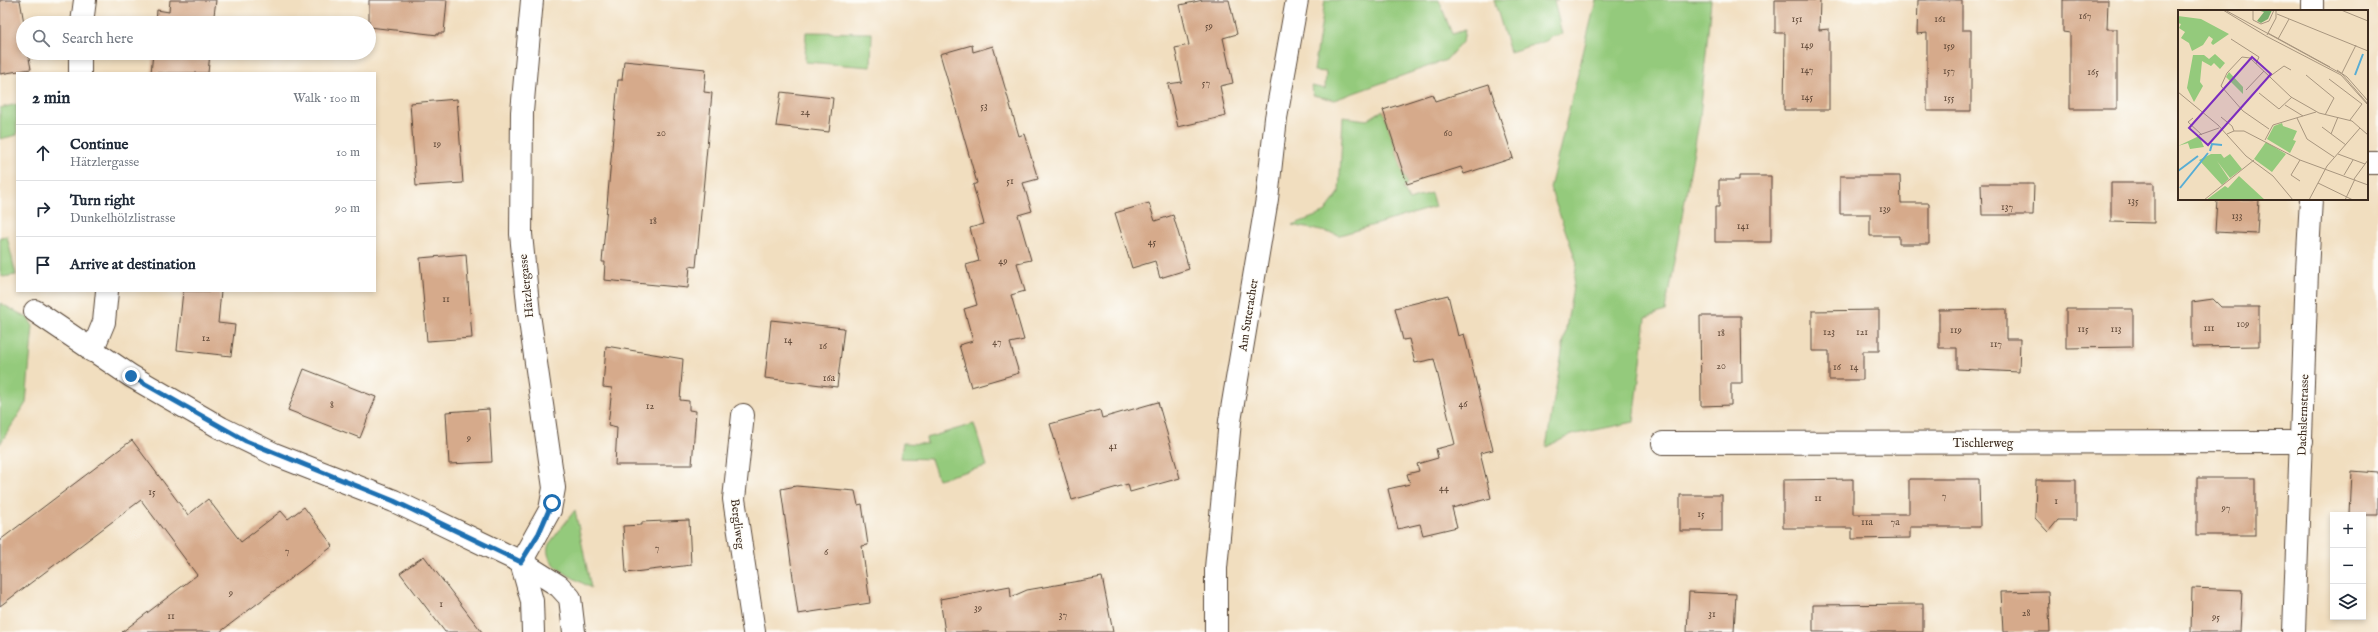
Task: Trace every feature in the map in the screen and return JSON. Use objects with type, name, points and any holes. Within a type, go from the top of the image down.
[{"type":"street","points":[[83,16],[85,0]]},
{"type":"street","name":"Hätzlergasse","points":[[521,562],[550,510],[554,488],[529,314],[521,234],[522,112],[532,0]]},
{"type":"street","name":"Am Suteracher","points":[[1216,632],[1216,568],[1230,421],[1267,199],[1276,118],[1297,0]]},
{"type":"street","points":[[80,60],[80,72]]},
{"type":"street","name":"Dachslernstrasse","points":[[2294,632],[2311,200]]},
{"type":"street","points":[[92,351],[104,322],[107,292]]},
{"type":"street","points":[[35,311],[131,376],[246,441],[394,501],[521,562],[559,586],[570,598],[574,632]]},
{"type":"street","name":"Bergliweg","points":[[743,415],[734,499],[754,632]]},
{"type":"street","name":"Tischlerweg","points":[[1663,443],[2302,442]]},
{"type":"street","points":[[521,562],[532,601],[533,632]]},
{"type":"green space","points":[[1325,0],[1439,0],[1452,34],[1465,30],[1463,41],[1446,60],[1334,100],[1313,95],[1312,86],[1325,89],[1326,72],[1314,71]]},
{"type":"green space","points":[[1494,0],[1558,0],[1554,1],[1562,34],[1551,37],[1546,41],[1510,52]]},
{"type":"green space","points":[[1596,0],[1711,0],[1700,117],[1665,311],[1646,318],[1634,422],[1571,435],[1546,447],[1577,263],[1550,188]]},
{"type":"green space","points":[[806,32],[872,33],[871,67],[805,62]]},
{"type":"green space","points":[[16,104],[16,135],[0,139],[0,108]]},
{"type":"green space","points":[[1383,110],[1407,184],[1403,188],[1409,200],[1431,193],[1435,207],[1340,235],[1292,225],[1324,213],[1339,193],[1343,117],[1367,120]]},
{"type":"green space","points":[[7,236],[16,275],[3,277],[0,273],[0,237]]},
{"type":"green space","points":[[0,303],[28,318],[33,326],[26,403],[0,444]]},
{"type":"green space","points":[[974,424],[987,466],[938,479],[931,459],[900,458],[903,443],[927,444],[926,438]]},
{"type":"green space","points":[[575,510],[591,588],[569,576],[555,565],[548,552],[549,544]]},
{"type":"building","points":[[0,0],[20,0],[23,16],[16,16],[16,60],[29,60],[31,69],[0,74]]},
{"type":"building","points":[[170,0],[216,0],[214,16],[157,16],[157,10],[169,12]]},
{"type":"building","points":[[369,0],[447,0],[444,33],[438,33],[438,35],[376,28],[376,16],[369,16]]},
{"type":"building","points":[[1203,0],[1229,0],[1237,34],[1223,38],[1233,83],[1220,86],[1226,116],[1178,127],[1168,84],[1182,82],[1175,48],[1189,45],[1180,5]]},
{"type":"building","points":[[1775,0],[1820,0],[1819,30],[1829,29],[1829,110],[1784,110],[1785,33],[1775,33]]},
{"type":"building","points":[[1918,0],[1962,0],[1962,30],[1971,30],[1971,111],[1927,111],[1927,33],[1917,34]]},
{"type":"building","points":[[2063,0],[2108,0],[2107,29],[2117,29],[2117,109],[2070,109],[2070,33],[2063,32]]},
{"type":"building","points":[[972,45],[973,52],[993,46],[1019,136],[1024,134],[1038,179],[1023,183],[1032,211],[1018,215],[1031,260],[1017,263],[1025,291],[1011,295],[1024,340],[1010,343],[1019,373],[971,387],[959,345],[973,341],[964,309],[977,305],[966,265],[979,261],[970,228],[984,224],[973,185],[977,183],[940,54]]},
{"type":"building","points":[[152,60],[209,60],[208,72],[151,72]]},
{"type":"building","points":[[624,61],[706,69],[704,92],[712,93],[696,267],[690,266],[688,288],[604,280],[605,262],[602,262],[618,80],[622,80]]},
{"type":"building","points":[[1489,84],[1513,158],[1464,174],[1461,167],[1407,184],[1383,110],[1432,94],[1435,101]]},
{"type":"building","points":[[781,92],[833,98],[829,132],[776,126]]},
{"type":"building","points":[[457,99],[463,183],[416,186],[410,103]]},
{"type":"building","points":[[1739,176],[1771,176],[1771,242],[1715,242],[1715,207],[1719,207],[1719,180],[1739,180]]},
{"type":"building","points":[[1840,176],[1900,176],[1901,203],[1929,203],[1929,244],[1899,244],[1899,236],[1870,236],[1870,214],[1840,214]]},
{"type":"building","points":[[2111,183],[2154,183],[2154,223],[2111,222]]},
{"type":"building","points":[[1981,184],[2034,184],[2033,215],[1982,215]]},
{"type":"building","points":[[2217,200],[2259,200],[2257,234],[2215,232]]},
{"type":"building","points":[[1149,203],[1155,221],[1173,215],[1189,269],[1160,278],[1155,261],[1132,268],[1115,213]]},
{"type":"building","points":[[466,254],[472,338],[427,341],[420,258]]},
{"type":"building","points":[[183,292],[221,292],[218,323],[235,325],[231,356],[177,350]]},
{"type":"building","points":[[1448,295],[1458,336],[1464,334],[1493,450],[1480,453],[1491,498],[1452,508],[1457,527],[1423,535],[1420,524],[1398,529],[1388,489],[1410,484],[1407,474],[1419,471],[1417,464],[1438,458],[1436,449],[1455,444],[1434,359],[1415,363],[1409,339],[1403,340],[1395,308]]},
{"type":"building","points":[[2213,299],[2221,307],[2259,307],[2259,346],[2192,347],[2192,302]]},
{"type":"building","points":[[2006,309],[2006,339],[2020,339],[2019,372],[1957,369],[1957,348],[1939,348],[1939,310]]},
{"type":"building","points":[[2066,309],[2133,309],[2133,347],[2066,348]]},
{"type":"building","points":[[1879,310],[1879,351],[1863,351],[1863,380],[1829,380],[1829,351],[1812,351],[1812,311]]},
{"type":"building","points":[[1700,316],[1741,316],[1742,383],[1731,383],[1731,405],[1701,406]]},
{"type":"building","points":[[771,320],[844,328],[837,387],[765,378]]},
{"type":"building","points":[[606,346],[683,359],[680,400],[689,401],[689,410],[696,411],[692,465],[615,465],[617,428],[608,426],[612,388],[603,387]]},
{"type":"building","points":[[304,369],[376,397],[360,438],[288,410]]},
{"type":"building","points":[[1158,402],[1180,478],[1130,492],[1128,484],[1072,500],[1050,424],[1100,410],[1102,418]]},
{"type":"building","points":[[489,409],[492,462],[449,464],[446,412]]},
{"type":"building","points":[[132,440],[188,515],[208,499],[241,542],[281,511],[288,519],[304,507],[333,546],[220,632],[122,632],[197,575],[141,500],[0,606],[0,540]]},
{"type":"building","points":[[2352,471],[2378,473],[2378,515],[2366,515],[2366,512],[2350,512]]},
{"type":"building","points":[[2197,478],[2255,478],[2255,535],[2197,535]]},
{"type":"building","points":[[1853,479],[1853,514],[1909,514],[1909,479],[1979,479],[1980,527],[1910,527],[1910,538],[1852,539],[1852,528],[1783,528],[1783,480]]},
{"type":"building","points":[[2036,480],[2076,480],[2076,520],[2058,520],[2048,532],[2035,518]]},
{"type":"building","points":[[796,486],[855,491],[858,505],[862,504],[868,545],[862,546],[870,603],[798,614],[781,489]]},
{"type":"building","points":[[1680,495],[1722,495],[1722,531],[1680,531]]},
{"type":"building","points":[[689,520],[691,565],[626,573],[623,526],[642,525],[642,522]]},
{"type":"building","points":[[424,556],[482,632],[445,632],[400,573]]},
{"type":"building","points":[[1102,577],[1113,632],[945,632],[940,599],[1010,586],[1011,597],[1027,590]]},
{"type":"building","points":[[2192,588],[2242,590],[2240,632],[2191,632]]},
{"type":"building","points":[[2048,591],[2050,632],[2003,632],[2001,592]]},
{"type":"building","points":[[1689,592],[1736,594],[1734,632],[1687,632]]},
{"type":"building","points":[[1923,604],[1923,632],[1813,632],[1813,605]]},
{"type":"route","points":[[131,376],[246,441],[274,454],[394,501],[521,562],[539,533],[552,503]]}]
